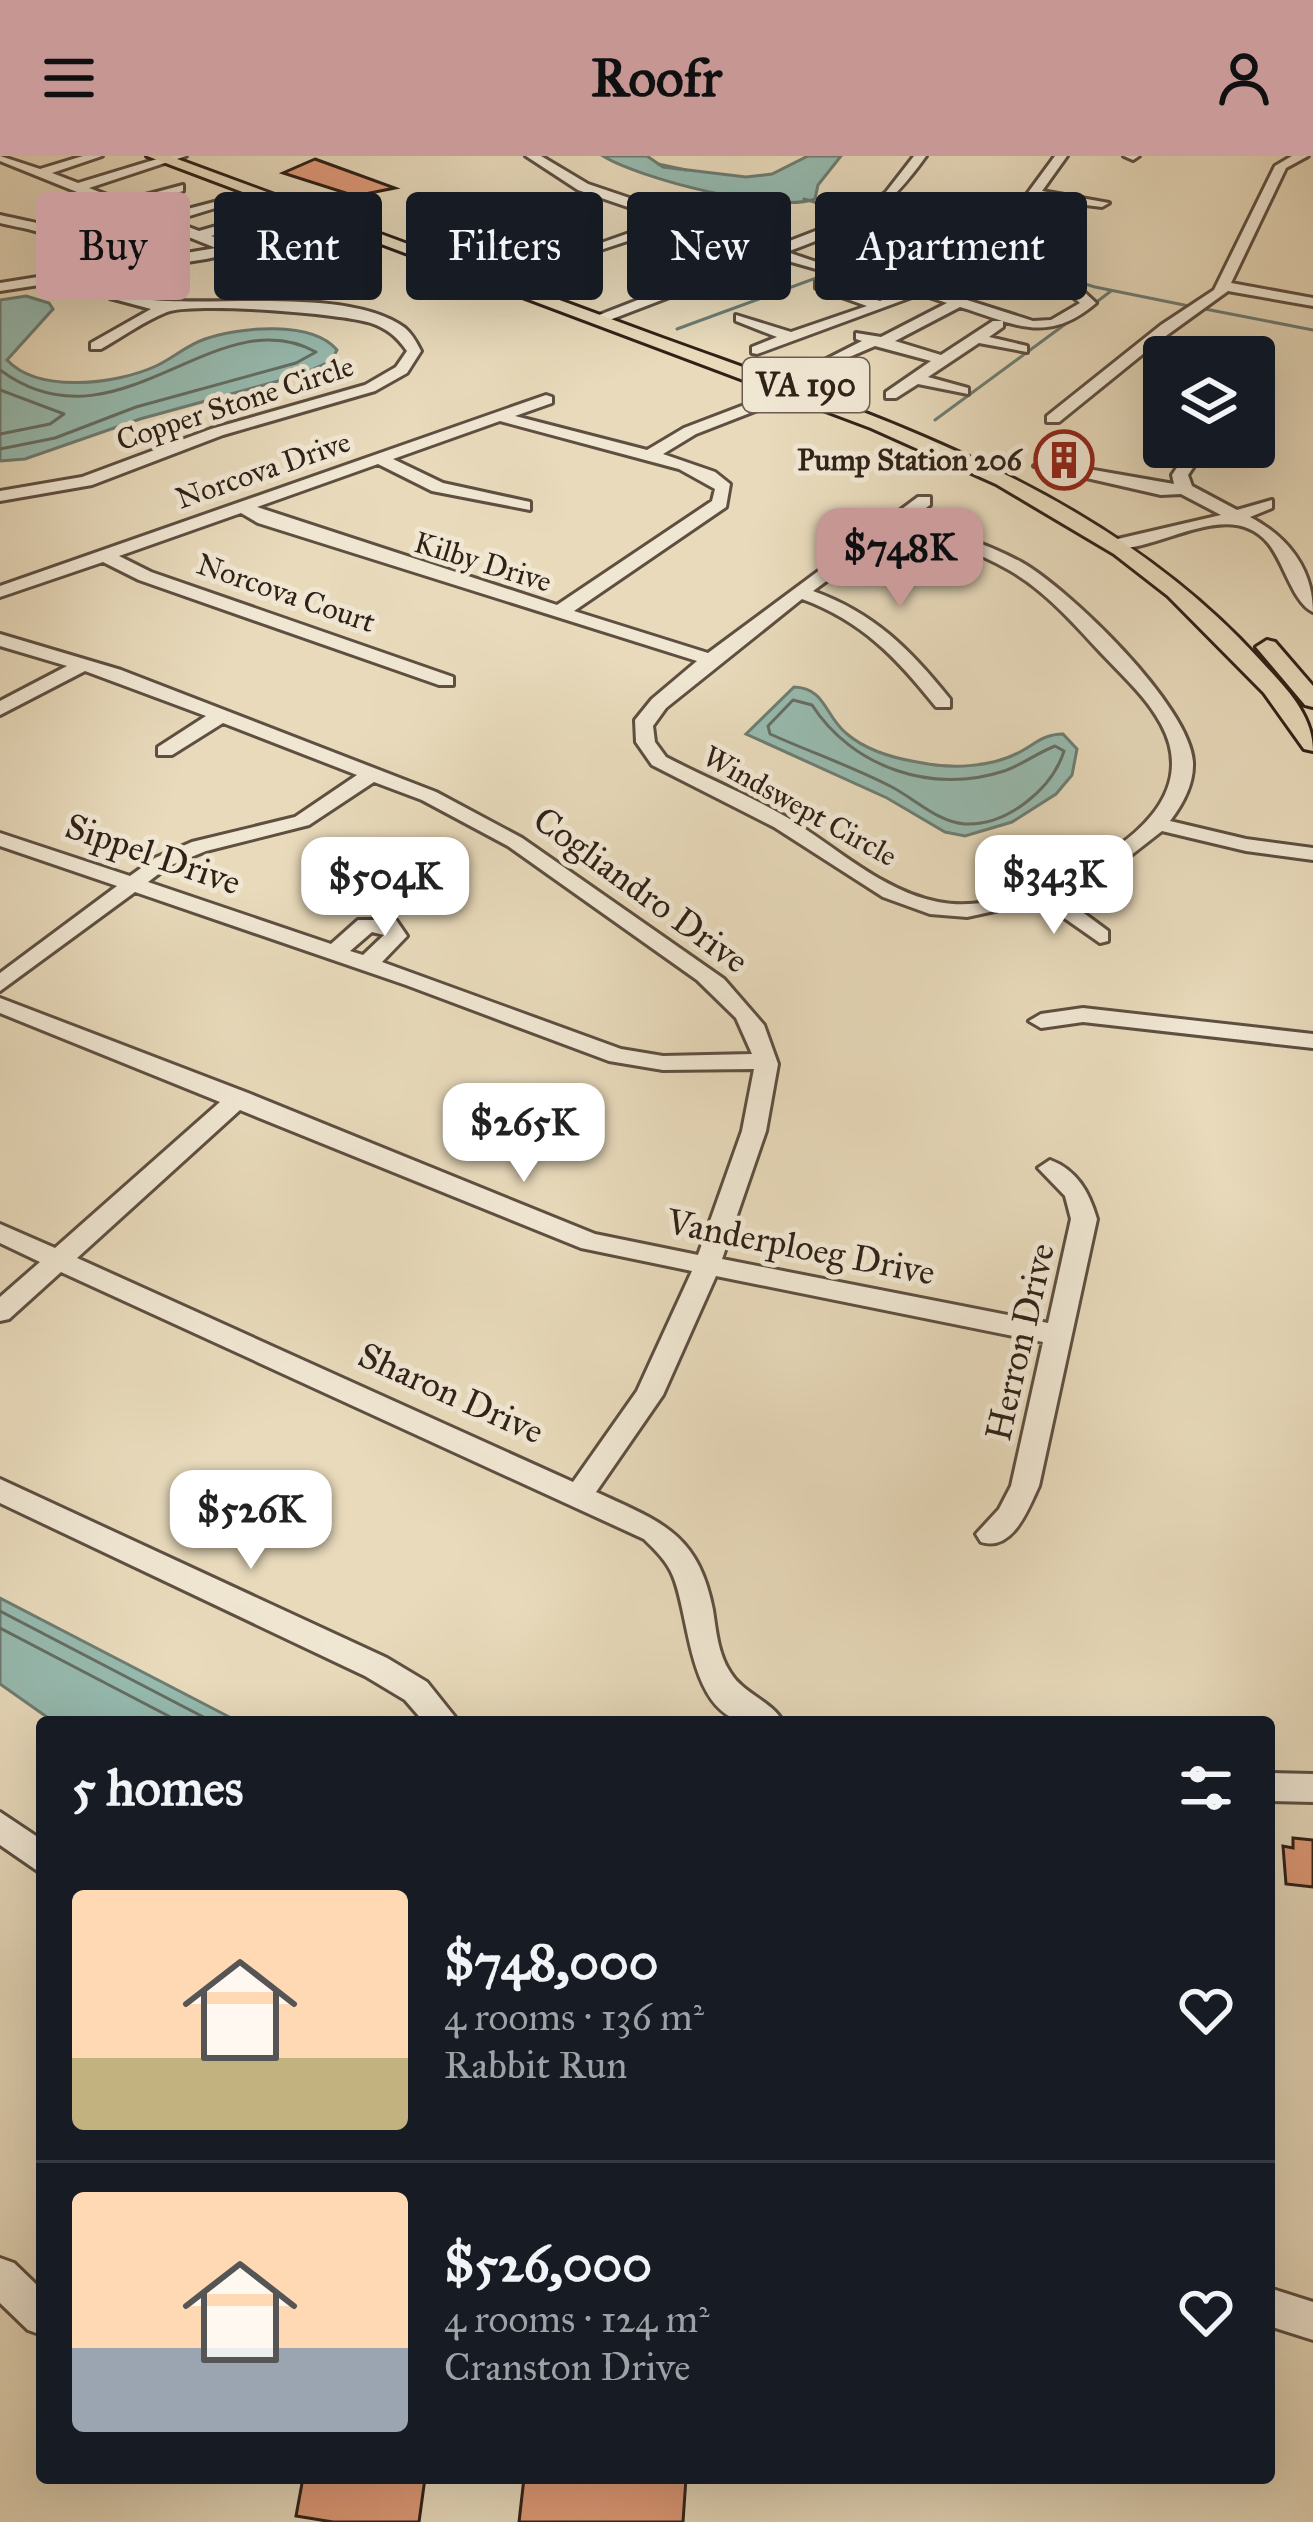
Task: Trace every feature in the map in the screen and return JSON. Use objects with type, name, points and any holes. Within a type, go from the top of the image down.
[{"type":"main road","name":"VA 190","points":[[173,158],[256,192]]},
{"type":"main road","name":"VA 190","points":[[173,158],[265,192]]},
{"type":"main road","name":"VA 190","points":[[382,235],[796,387],[965,460],[1126,543],[1240,621],[1313,699]]},
{"type":"main road","name":"VA 190","points":[[1126,543],[1239,649],[1313,744]]},
{"type":"street","points":[[39,173],[96,156]]},
{"type":"street","points":[[532,156],[572,182],[627,202]]},
{"type":"street","points":[[791,245],[875,210],[920,156]]},
{"type":"street","points":[[1033,192],[1060,156]]},
{"type":"street","points":[[1156,336],[1224,286],[1240,243],[1281,166],[1302,156]]},
{"type":"street","points":[[7,158],[87,192]]},
{"type":"street","points":[[80,189],[173,158]]},
{"type":"street","points":[[166,192],[178,188]]},
{"type":"street","points":[[1087,201],[1102,203]]},
{"type":"street","name":"Copper Stone Circle","points":[[0,219],[36,231]]},
{"type":"street","points":[[198,236],[214,231]]},
{"type":"street","points":[[190,233],[214,242]]},
{"type":"street","points":[[791,262],[881,306]]},
{"type":"street","points":[[0,287],[36,281]]},
{"type":"street","points":[[1224,286],[1313,302]]},
{"type":"street","name":"Copper Stone Circle","points":[[0,496],[86,481],[218,432],[370,388],[402,370],[414,351],[409,337],[396,326],[350,312],[140,300]]},
{"type":"street","points":[[606,317],[650,300]]},
{"type":"street","points":[[757,350],[894,300]]},
{"type":"street","points":[[946,300],[1040,326],[1059,322],[1089,303],[1085,300]]},
{"type":"street","points":[[646,457],[690,431],[820,381],[957,303]]},
{"type":"street","points":[[96,346],[147,321],[167,305]]},
{"type":"street","points":[[741,318],[790,338]]},
{"type":"street","points":[[831,321],[881,343],[944,360]]},
{"type":"street","points":[[891,395],[998,324]]},
{"type":"street","points":[[976,338],[1022,349]]},
{"type":"street","points":[[1053,419],[1143,346]]},
{"type":"street","points":[[916,379],[963,391]]},
{"type":"street","name":"Norcova Drive","points":[[0,592],[546,400]]},
{"type":"street","points":[[500,416],[544,434],[709,474],[724,488],[723,499],[558,613]]},
{"type":"street","points":[[378,458],[438,487],[479,500],[524,506]]},
{"type":"street","points":[[1042,466],[1161,490],[1184,489],[1238,516],[1270,534],[1292,562],[1313,607]]},
{"type":"street","points":[[1184,489],[1180,475],[1185,468]]},
{"type":"street","name":"Windswept Circle","points":[[924,501],[647,714],[642,735],[659,761],[774,819],[900,896],[927,907],[986,911],[1042,892],[1126,852],[1158,824]]},
{"type":"street","points":[[1126,543],[1238,516],[1266,504]]},
{"type":"street","name":"Kilby Drive","points":[[242,506],[311,535],[712,660]]},
{"type":"street","points":[[896,522],[973,546],[1036,580],[1156,700],[1178,738],[1182,762],[1175,796],[1158,824],[1246,845],[1313,854]]},
{"type":"street","name":"Norcova Court","points":[[108,557],[145,576],[446,681]]},
{"type":"street","points":[[802,593],[847,609],[880,628],[944,703]]},
{"type":"street","name":"Cogliandro Drive","points":[[0,640],[222,715],[373,773],[487,826],[730,995],[752,1023],[765,1061]]},
{"type":"street","points":[[0,709],[81,666]]},
{"type":"street","points":[[165,751],[222,715]]},
{"type":"street","points":[[0,983],[162,862],[199,846],[302,821],[373,773]]},
{"type":"street","name":"Sippel Drive","points":[[0,839],[367,964],[617,1056],[663,1063],[765,1061]]},
{"type":"street","points":[[1042,892],[1100,936]]},
{"type":"street","points":[[334,953],[366,925],[394,928],[396,936],[367,964]]},
{"type":"street","name":"Vanderploeg Drive","points":[[0,1005],[564,1234],[1058,1336]]},
{"type":"street","points":[[1041,1021],[1083,1015],[1313,1041]]},
{"type":"street","points":[[580,1494],[651,1392],[754,1130],[764,1094],[765,1061]]},
{"type":"street","points":[[0,1312],[238,1098]]},
{"type":"street","name":"Herron Drive","points":[[991,1534],[1021,1498],[1084,1219],[1077,1193],[1050,1168]]},
{"type":"street","name":"Sharon Drive","points":[[0,1233],[580,1494],[672,1544],[693,1584],[700,1639],[715,1679],[731,1698],[758,1716]]},
{"type":"street","points":[[0,1490],[376,1667],[424,1698],[438,1716]]},
{"type":"street","points":[[1275,1787],[1313,1788]]},
{"type":"street","points":[[0,1826],[36,1854]]},
{"type":"street","points":[[1275,2309],[1313,2321]]},
{"type":"water","points":[[603,156],[647,156],[663,167],[746,177],[772,174],[808,156],[841,156],[818,185],[815,199],[796,202],[791,202],[791,192],[712,192]]},
{"type":"water","points":[[26,296],[49,303],[53,309],[7,360],[21,371],[58,382],[100,381],[140,372],[205,339],[236,331],[293,330],[326,340],[337,350],[331,361],[300,375],[140,419],[25,459],[0,461],[0,300]]},
{"type":"water","points":[[794,687],[813,692],[854,740],[889,756],[970,766],[1008,757],[1063,734],[1077,749],[1072,775],[1056,794],[1012,822],[965,836],[945,832],[887,798],[746,734]]},
{"type":"water","points":[[0,1598],[227,1716],[45,1716],[0,1684]]},
{"type":"building","points":[[315,159],[395,188],[342,192],[283,173]]},
{"type":"building","points":[[1293,1838],[1313,1840],[1313,1887],[1286,1884],[1283,1846],[1293,1848]]},
{"type":"building","points":[[302,2484],[424,2484],[419,2522],[333,2522],[296,2516]]},
{"type":"building","points":[[523,2484],[686,2484],[683,2522],[519,2522]]},
{"type":"waterway","points":[[658,164],[686,170]]},
{"type":"waterway","points":[[804,199],[815,202]]},
{"type":"waterway","points":[[677,329],[815,278]]},
{"type":"waterway","points":[[1087,285],[1189,306]]},
{"type":"waterway","points":[[1090,307],[1111,291]]},
{"type":"waterway","points":[[1205,309],[1313,330]]},
{"type":"waterway","points":[[935,420],[1079,314]]},
{"type":"place","name":"Pump Station 206","points":[[1064,460]]}]
